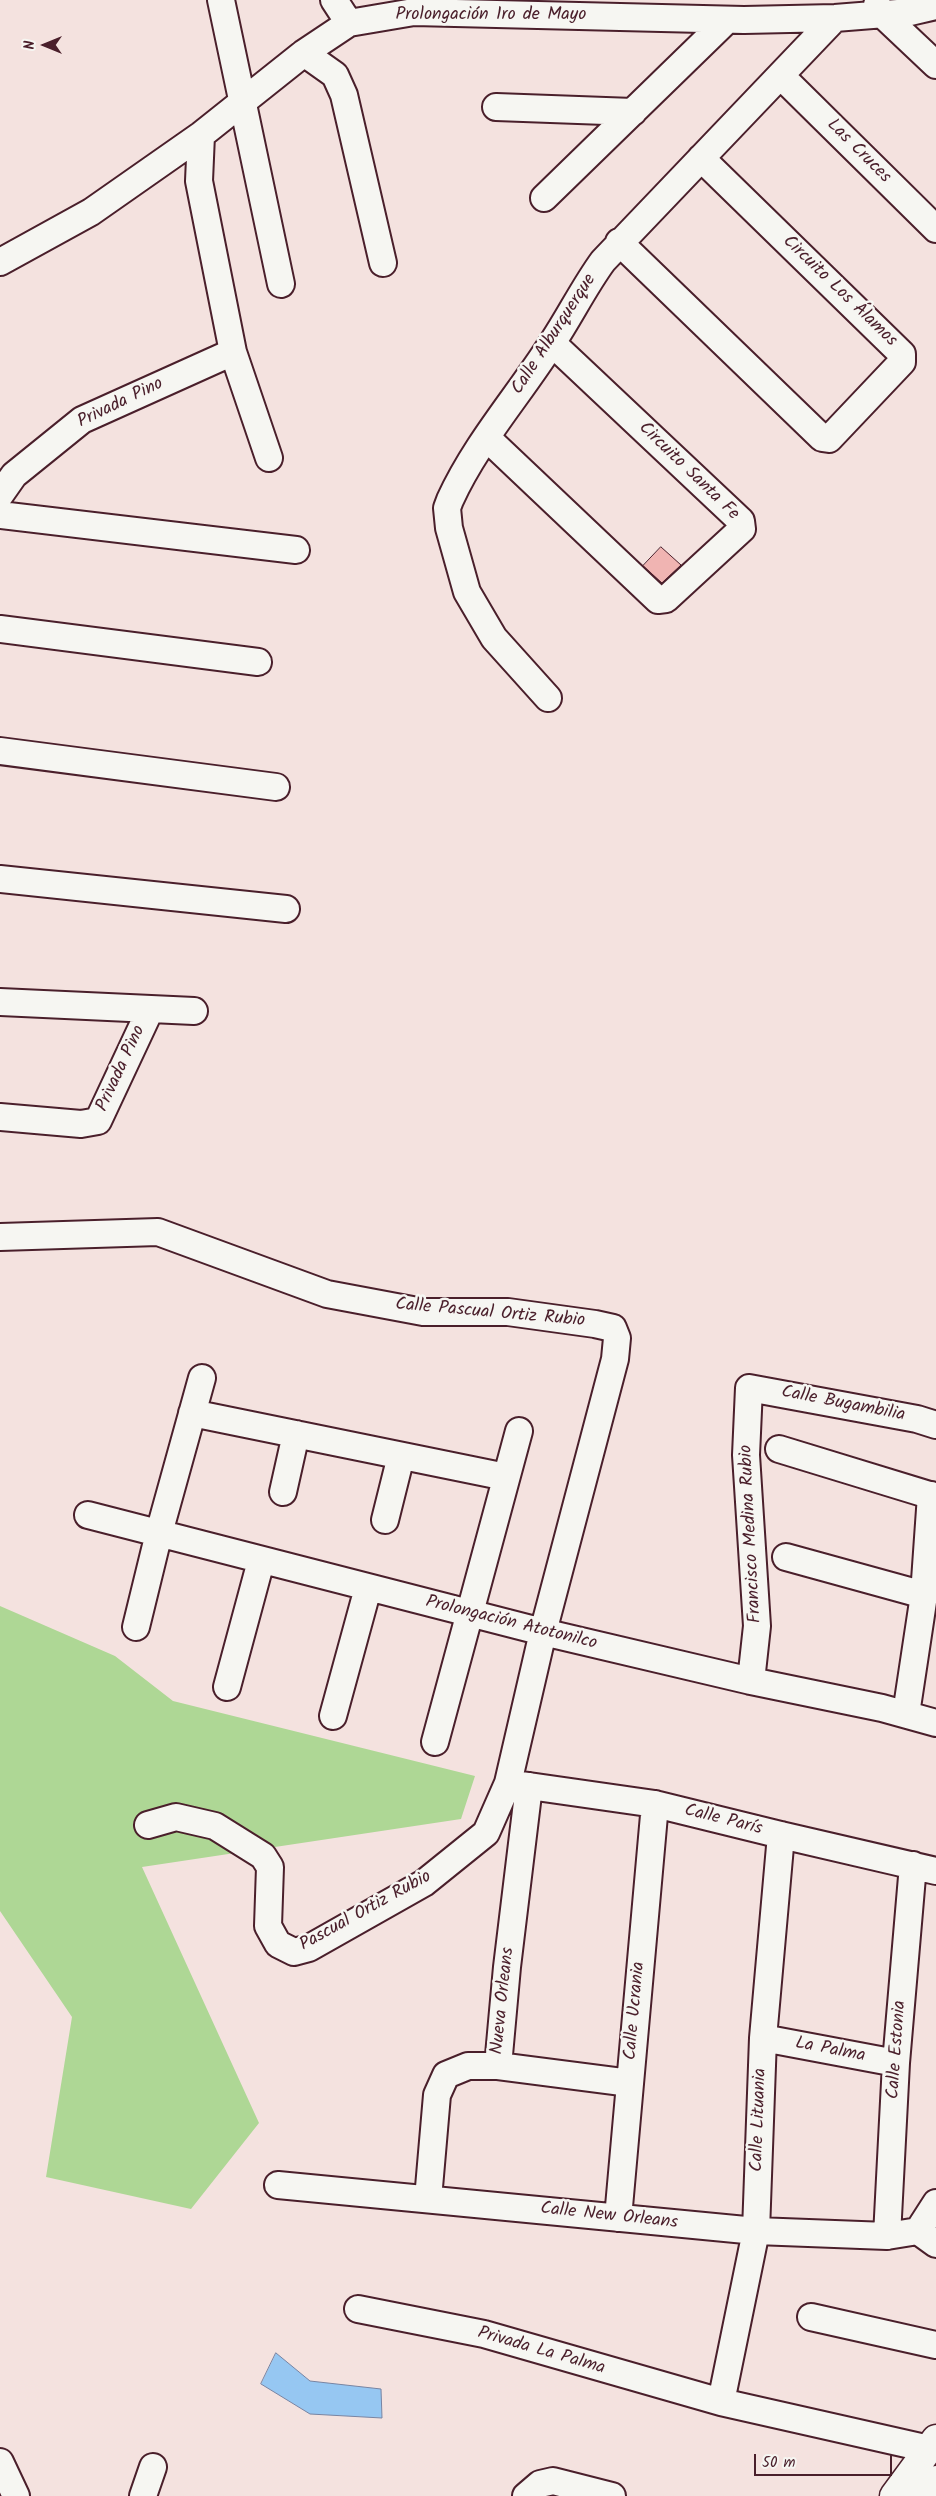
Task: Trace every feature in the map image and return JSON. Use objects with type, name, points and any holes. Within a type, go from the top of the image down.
[{"type":"main road","points":[[894,2496],[932,2444]]},
{"type":"main road","points":[[924,2496],[936,2480]]},
{"type":"street","points":[[221,0],[281,284]]},
{"type":"street","points":[[334,0],[349,23]]},
{"type":"street","name":"Prolongación 1ro de Mayo","points":[[0,262],[91,212],[201,134],[304,53],[349,23],[414,12],[471,7],[607,9],[835,18],[878,7],[910,12],[936,6]]},
{"type":"street","points":[[878,7],[936,65]]},
{"type":"street","points":[[544,198],[734,13]]},
{"type":"street","name":"Calle Alburquerque","points":[[548,698],[494,638],[467,592],[449,528],[447,516],[450,500],[486,438],[552,343],[588,282],[619,242],[835,18]]},
{"type":"street","points":[[304,53],[335,75],[344,95],[383,263]]},
{"type":"street","name":"Las Cruces","points":[[781,76],[936,229]]},
{"type":"street","points":[[496,107],[633,112]]},
{"type":"street","points":[[201,134],[199,181],[233,352],[270,458]]},
{"type":"street","name":"Circuito Los Álamos","points":[[619,242],[822,438],[829,439],[902,362],[902,354],[701,158]]},
{"type":"street","name":"Circuito Santa Fe","points":[[486,438],[658,600],[666,599],[742,529],[741,521],[552,343]]},
{"type":"street","name":"Privada Pino","points":[[0,496],[14,475],[82,420],[233,352]]},
{"type":"street","points":[[0,514],[296,550]]},
{"type":"street","points":[[0,629],[258,662]]},
{"type":"street","points":[[0,751],[276,787]]},
{"type":"street","points":[[0,879],[286,909]]},
{"type":"street","points":[[0,1002],[194,1011]]},
{"type":"street","name":"Privada Pino","points":[[0,1117],[80,1124],[98,1121],[150,1010]]},
{"type":"street","name":"Calle Pascual Ortiz Rubio","points":[[0,1237],[158,1232],[327,1294],[423,1312],[508,1312],[613,1328],[617,1338],[615,1359],[543,1632],[519,1784]]},
{"type":"street","points":[[136,1627],[159,1533],[202,1378]]},
{"type":"street","name":"Calle Bugambilia","points":[[750,1388],[917,1419],[936,1425]]},
{"type":"street","name":"Francisco Medina Rubio","points":[[750,1388],[746,1455],[757,1626],[751,1681]]},
{"type":"street","points":[[192,1413],[506,1477]]},
{"type":"street","points":[[435,1742],[519,1431]]},
{"type":"street","points":[[283,1492],[296,1434]]},
{"type":"street","points":[[780,1449],[934,1496],[924,1595],[906,1714]]},
{"type":"street","points":[[385,1520],[401,1456]]},
{"type":"street","name":"Prolongación Atotonilco","points":[[88,1515],[543,1632],[751,1681],[906,1714],[936,1723]]},
{"type":"street","points":[[786,1557],[924,1595]]},
{"type":"street","points":[[227,1687],[261,1560]]},
{"type":"street","points":[[332,1716],[368,1588]]},
{"type":"street","name":"Calle París","points":[[519,1784],[655,1804],[781,1836],[924,1868]]},
{"type":"street","name":"Pascual Ortiz Rubio","points":[[148,1825],[176,1817],[216,1826],[263,1856],[270,1867],[268,1926],[278,1944],[294,1952],[309,1948],[424,1883],[486,1833],[519,1784]]},
{"type":"street","name":"Nueva Orleans","points":[[428,2199],[437,2095],[446,2075],[468,2066],[498,2066],[507,1967],[519,1784]]},
{"type":"street","name":"Calle Ucrania","points":[[618,2218],[655,1804]]},
{"type":"street","name":"Calle Lituania","points":[[721,2402],[756,2231],[763,2038],[781,1836]]},
{"type":"street","name":"Calle Estonia","points":[[887,2236],[896,2063],[924,1868]]},
{"type":"street","name":"La Palma","points":[[763,2038],[896,2063]]},
{"type":"street","points":[[498,2066],[630,2083]]},
{"type":"street","name":"Calle New Orleans","points":[[278,2184],[756,2231],[927,2238]]},
{"type":"street","points":[[927,2238],[936,2203]]},
{"type":"street","name":"Privada La Palma","points":[[358,2309],[484,2334],[721,2402],[932,2444]]},
{"type":"street","points":[[811,2317],[936,2345]]},
{"type":"street","points":[[0,2462],[16,2496]]},
{"type":"street","points":[[143,2496],[153,2467]]},
{"type":"street","points":[[526,2496],[540,2484],[553,2481],[612,2496]]},
{"type":"green space","points":[[0,1606],[115,1656],[173,1701],[475,1776],[461,1819],[142,1867],[259,2123],[191,2209],[46,2177],[72,2017],[0,1911]]},
{"type":"water","points":[[276,2353],[310,2381],[381,2389],[382,2418],[310,2414],[261,2384]]},
{"type":"building","points":[[661,547],[681,565],[662,583],[643,566]]}]
